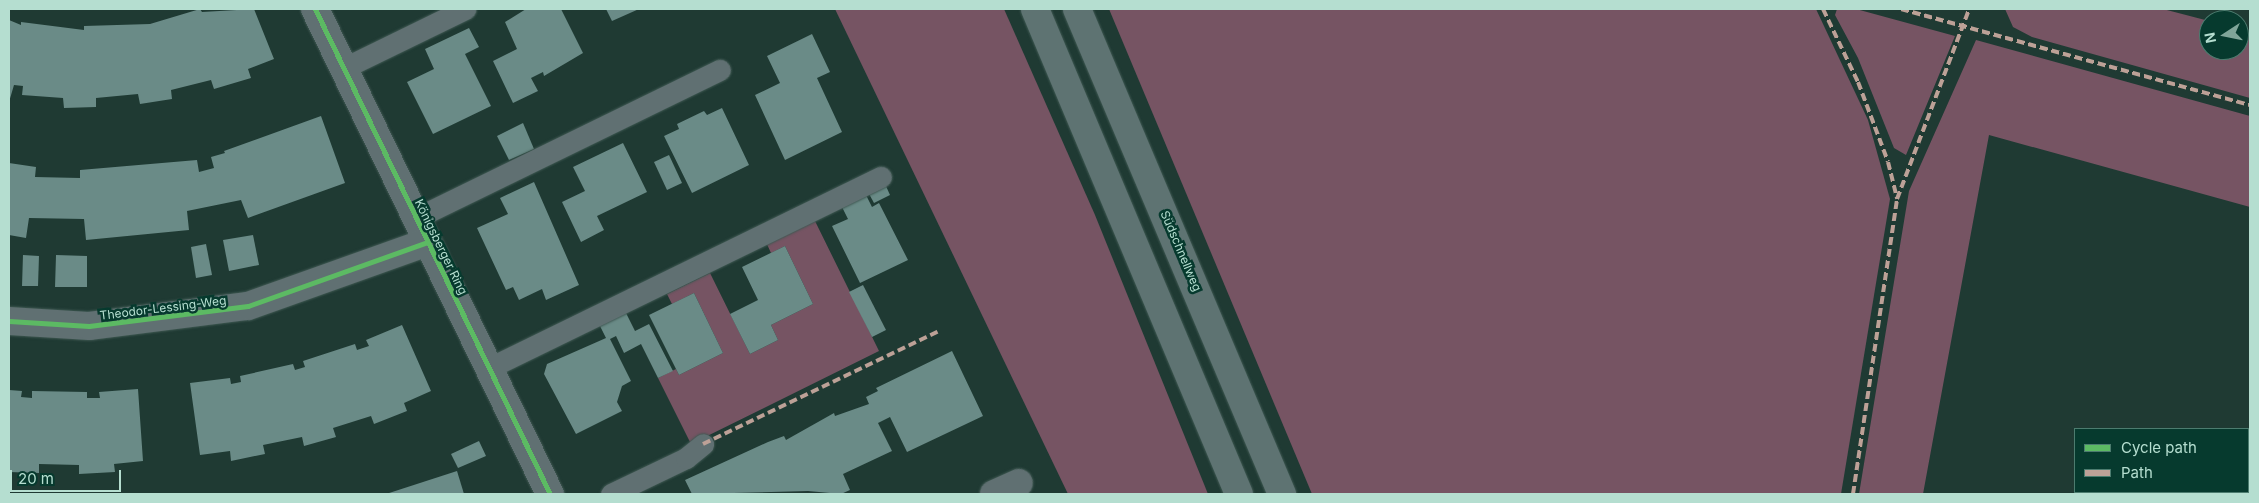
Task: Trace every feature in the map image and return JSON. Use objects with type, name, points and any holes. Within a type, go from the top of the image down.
[{"type":"highway","points":[[1035,9],[1239,494]]},
{"type":"highway","name":"Südschnellweg","points":[[1077,9],[1282,494]]},
{"type":"street","name":"Königsberger Ring","points":[[315,9],[550,494]]},
{"type":"street","name":"Theodor-Lessing-Weg","points":[[9,321],[90,326],[248,306],[422,230]]},
{"type":"street","points":[[994,494],[1019,483]]},
{"type":"lane","points":[[344,68],[465,9]]},
{"type":"lane","name":"Königsberger Ring","points":[[422,230],[720,70]]},
{"type":"lane","points":[[489,368],[881,177]]},
{"type":"lane","points":[[611,494],[686,458],[703,444]]},
{"type":"shaded area","points":[[835,9],[1004,9],[1095,215],[1208,494],[1068,494]]},
{"type":"shaded area","points":[[1109,9],[1816,9],[1868,120],[1890,199],[1841,494],[1312,494]]},
{"type":"shaded area","points":[[1837,9],[1856,9],[1955,36],[1906,155],[1894,148],[1858,58],[1835,15]]},
{"type":"shaded area","points":[[2005,9],[2163,9],[2199,18],[2199,60],[2249,60],[2250,33],[2250,98],[2032,37],[2013,27]]},
{"type":"shaded area","points":[[1976,40],[2250,116],[2250,207],[1989,135],[1923,494],[1859,494],[1909,191]]},
{"type":"shaded area","points":[[814,219],[879,351],[691,444],[658,378],[676,369],[679,375],[723,353],[694,293],[672,304],[667,294],[710,273],[750,354],[778,340],[771,325],[813,304],[785,246],[771,253],[766,242]]},
{"type":"building","points":[[200,9],[202,12],[254,9],[274,59],[248,69],[251,78],[214,89],[211,80],[171,90],[172,99],[140,104],[138,94],[96,98],[96,107],[64,108],[63,98],[22,95],[23,86],[14,85],[9,102],[9,20],[21,25],[21,22],[84,30],[84,26],[150,24]]},
{"type":"building","points":[[526,9],[561,9],[583,53],[544,76],[543,72],[531,78],[538,91],[513,103],[493,61],[517,49],[505,22]]},
{"type":"building","points":[[606,9],[639,9],[612,21]]},
{"type":"building","points":[[469,28],[479,47],[465,54],[491,106],[433,134],[407,82],[434,69],[425,49]]},
{"type":"building","points":[[812,34],[830,72],[817,78],[842,132],[785,160],[755,95],[780,83],[767,56]]},
{"type":"building","points":[[722,108],[749,165],[692,193],[664,136],[679,129],[677,124],[704,111],[707,115]]},
{"type":"building","points":[[321,116],[345,183],[248,218],[241,200],[187,211],[189,230],[86,240],[84,219],[29,218],[26,238],[9,235],[9,163],[36,167],[35,177],[80,178],[80,170],[197,160],[199,172],[214,168],[211,157],[225,153],[224,151]]},
{"type":"building","points":[[523,123],[534,149],[509,160],[497,136]]},
{"type":"building","points":[[623,143],[647,192],[597,216],[604,230],[581,242],[562,202],[585,191],[573,167]]},
{"type":"building","points":[[669,155],[682,183],[667,190],[654,162]]},
{"type":"building","points":[[534,182],[579,285],[546,300],[542,289],[519,300],[513,287],[506,290],[477,228],[508,214],[500,198]]},
{"type":"building","points":[[885,184],[890,195],[874,203],[868,192]]},
{"type":"building","points":[[866,195],[872,207],[879,203],[908,260],[860,283],[832,226],[848,219],[842,207]]},
{"type":"building","points":[[253,235],[259,265],[229,271],[223,240]]},
{"type":"building","points":[[206,244],[212,275],[196,278],[191,247]]},
{"type":"building","points":[[785,246],[813,304],[771,325],[778,340],[750,354],[730,314],[758,300],[742,267]]},
{"type":"building","points":[[23,255],[39,256],[38,286],[22,286]]},
{"type":"building","points":[[56,255],[87,256],[87,287],[55,287]]},
{"type":"building","points":[[863,285],[886,330],[872,337],[849,292]]},
{"type":"building","points":[[694,293],[723,353],[679,375],[649,315]]},
{"type":"building","points":[[625,311],[635,331],[649,324],[673,371],[658,378],[641,344],[624,353],[616,336],[610,339],[631,381],[622,386],[617,402],[622,411],[576,434],[544,374],[547,364],[606,338],[599,324]]},
{"type":"building","points":[[402,325],[431,391],[404,403],[407,411],[374,424],[371,416],[333,428],[336,437],[304,446],[302,437],[263,445],[265,454],[231,461],[230,451],[200,455],[190,383],[230,378],[231,384],[241,382],[240,376],[293,364],[295,370],[305,367],[303,361],[355,344],[357,350],[369,346],[366,340]]},
{"type":"building","points":[[952,351],[983,416],[907,452],[890,417],[878,423],[892,451],[843,474],[850,490],[841,494],[808,491],[692,494],[685,480],[768,442],[784,436],[786,440],[834,413],[835,416],[869,404],[866,397],[878,391],[876,388]]},
{"type":"building","points":[[138,389],[143,461],[114,464],[115,472],[79,474],[79,465],[39,464],[39,473],[9,472],[9,390],[22,391],[21,397],[32,398],[32,391],[87,392],[87,398],[100,398],[99,392]]},
{"type":"building","points":[[479,441],[486,456],[458,468],[451,454]]},
{"type":"building","points":[[457,471],[464,494],[386,494]]},
{"type":"marked path","points":[[1823,9],[1858,82],[1888,162],[1897,199]]},
{"type":"marked path","points":[[1901,9],[2250,105]]},
{"type":"marked path","points":[[1853,494],[1897,199],[1969,9]]},
{"type":"marked path","points":[[703,444],[941,330]]},
{"type":"cycle path","points":[[315,9],[550,494]]},
{"type":"cycle path","points":[[9,321],[89,326],[248,306],[428,242]]}]
